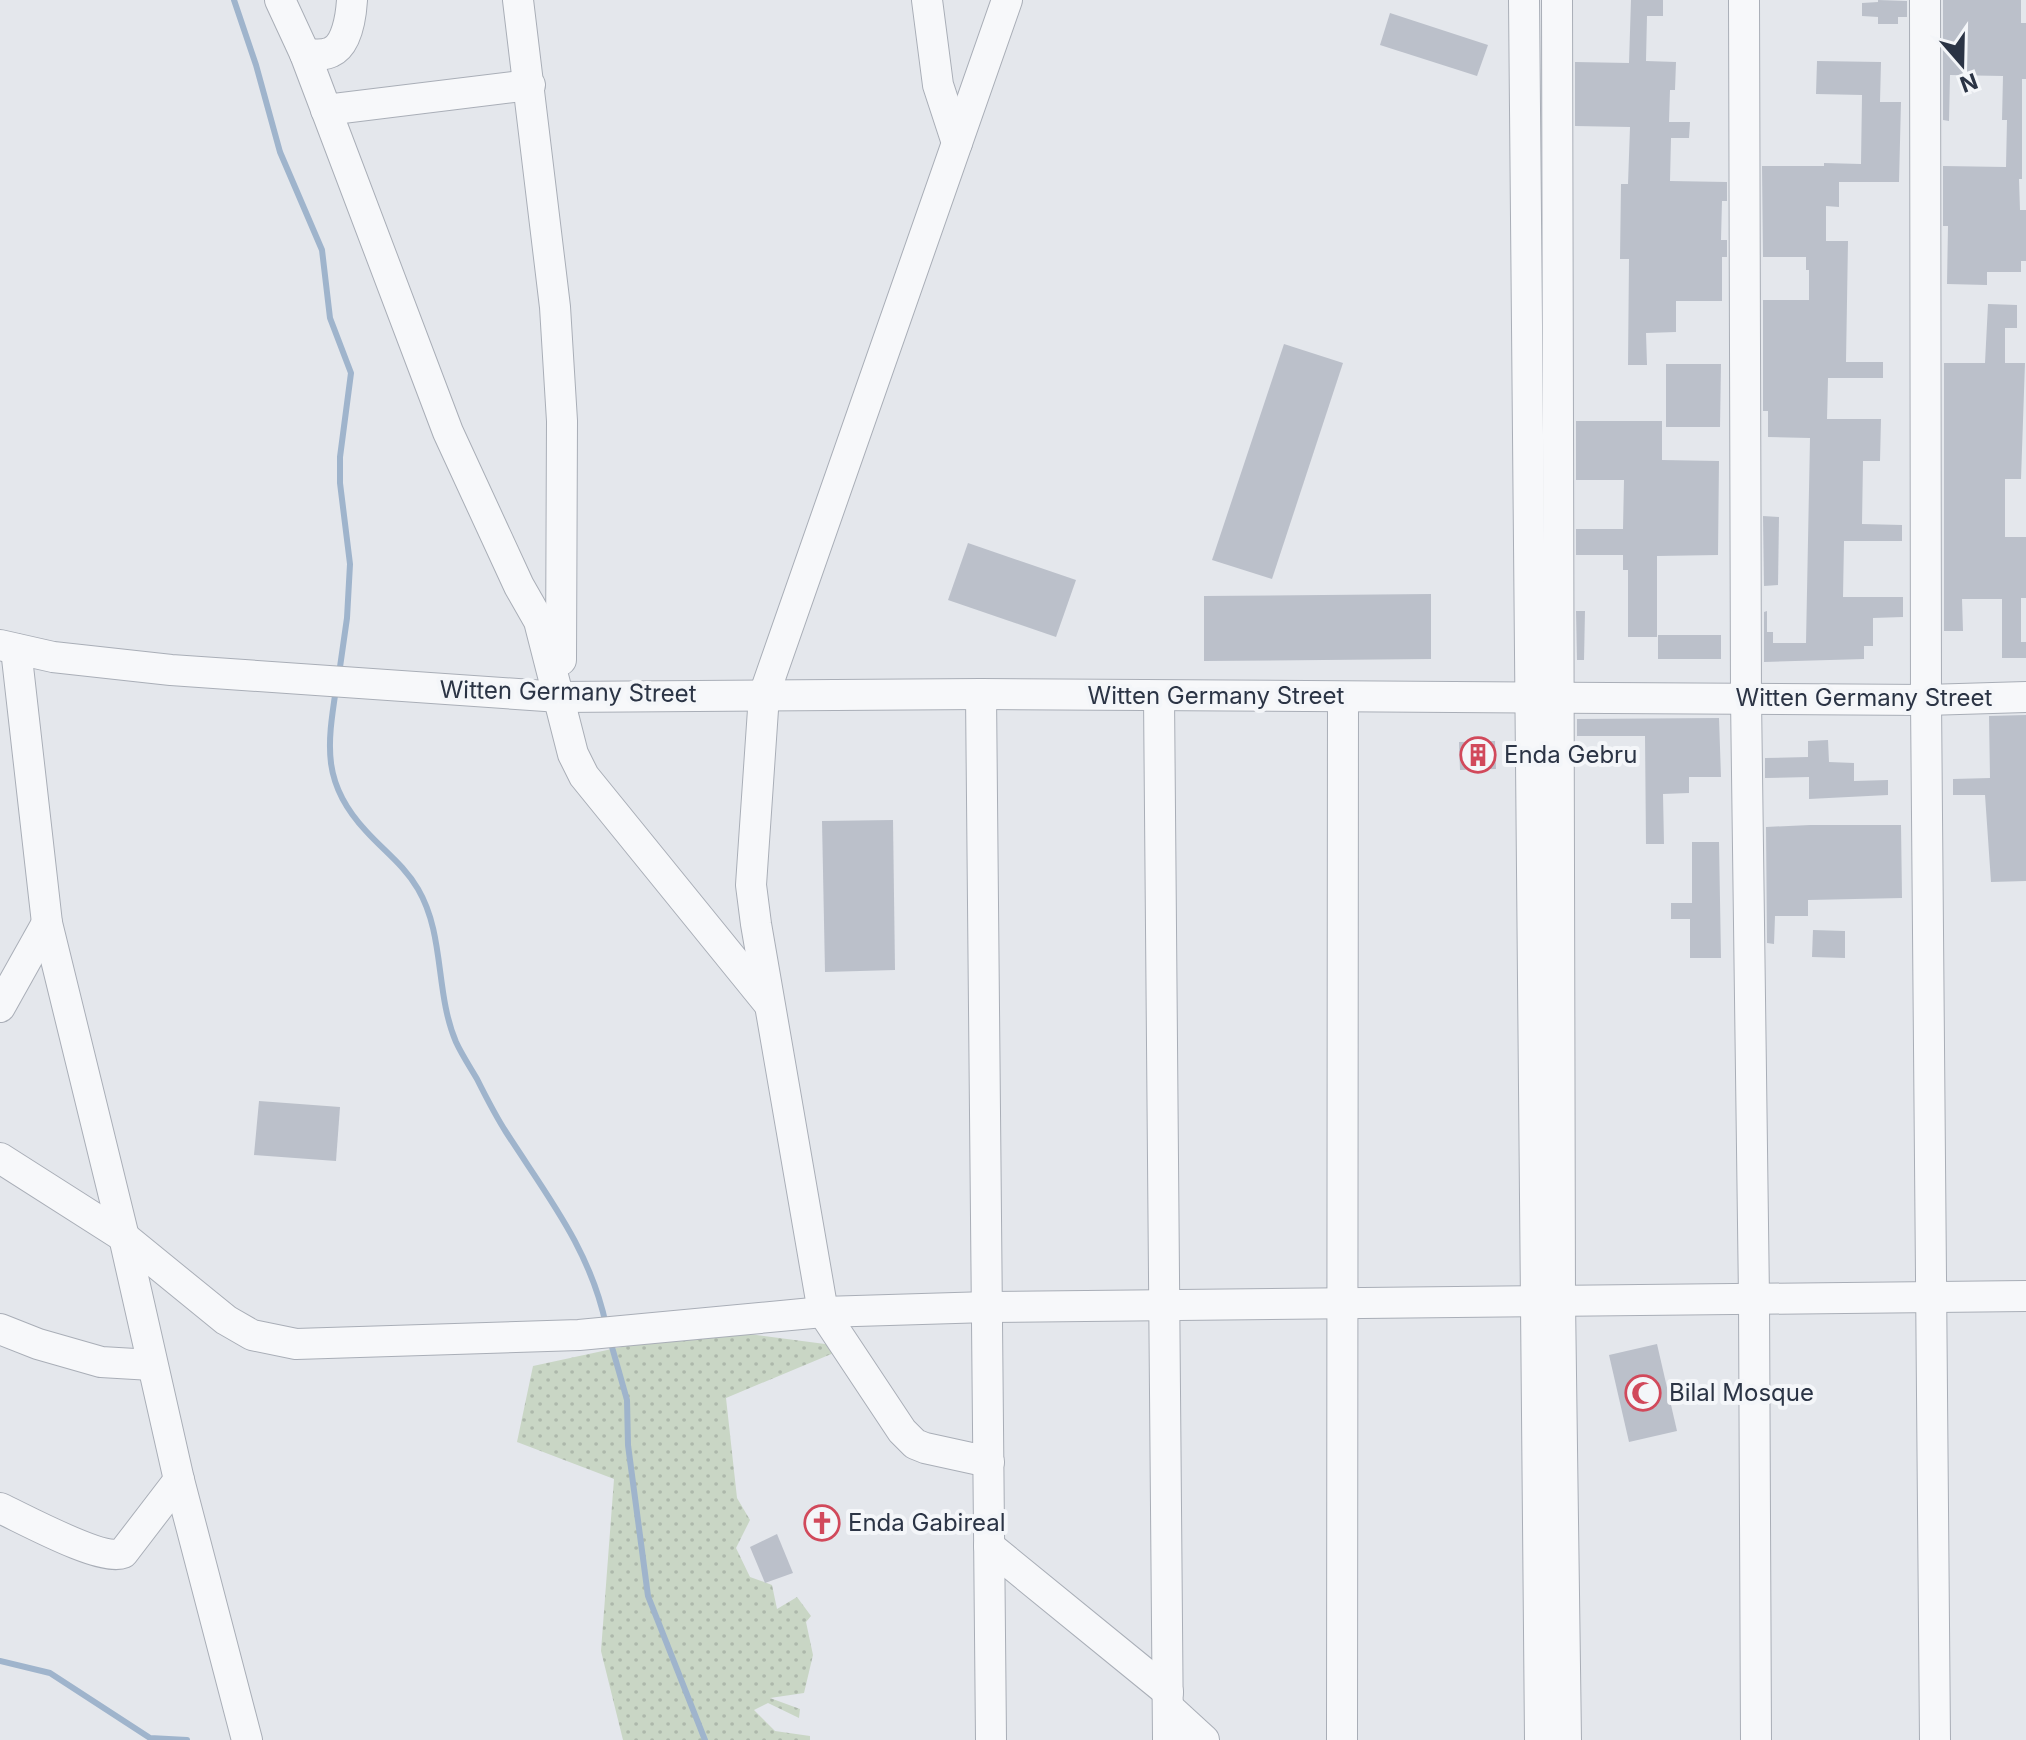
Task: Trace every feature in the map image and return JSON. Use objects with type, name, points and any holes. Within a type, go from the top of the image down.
[{"type":"street","points":[[280,0],[305,54],[448,432],[519,586],[539,621],[573,754],[584,776],[771,1006]]},
{"type":"street","points":[[305,54],[326,54],[339,45],[346,30],[352,0]]},
{"type":"street","points":[[518,0],[555,307],[562,421],[560,697]]},
{"type":"street","points":[[927,0],[938,85],[957,143]]},
{"type":"street","points":[[989,1462],[915,1444],[902,1431],[823,1312],[751,885],[764,695],[1007,0]]},
{"type":"street","points":[[1524,0],[1526,240],[1544,697],[1551,1593],[1540,1740]]},
{"type":"street","points":[[1544,697],[1558,242],[1557,0]]},
{"type":"street","points":[[1744,0],[1746,698],[1756,1740]]},
{"type":"street","points":[[1925,0],[1929,1298],[1935,1740]]},
{"type":"street","points":[[326,110],[530,85]]},
{"type":"street","points":[[1526,240],[1558,242]]},
{"type":"street","points":[[8,647],[47,923],[124,1237],[179,1480],[247,1740]]},
{"type":"street","name":"Witten Germany Street","points":[[8,647],[103,663],[560,697],[981,694],[1926,700],[2026,697]]},
{"type":"street","points":[[981,694],[991,1740]]},
{"type":"street","points":[[1159,696],[1168,1740]]},
{"type":"street","points":[[1342,1740],[1343,697]]},
{"type":"street","points":[[0,1007],[47,923]]},
{"type":"street","points":[[0,1158],[124,1237],[226,1320],[252,1335],[296,1344],[579,1335],[823,1312],[988,1307],[2026,1296]]},
{"type":"street","points":[[0,1329],[38,1344],[101,1362],[152,1365]]},
{"type":"street","points":[[0,1508],[87,1548],[107,1556],[117,1556],[123,1553],[179,1480]]},
{"type":"street","points":[[989,1546],[1168,1699],[1204,1740]]},
{"type":"street","points":[[1551,1593],[1566,1740]]},
{"type":"green space","points":[[749,1334],[848,1347],[726,1398],[737,1498],[750,1520],[736,1548],[750,1577],[772,1585],[777,1609],[797,1597],[811,1616],[806,1622],[813,1655],[804,1693],[770,1698],[800,1709],[799,1718],[768,1703],[754,1710],[775,1731],[810,1736],[810,1740],[623,1740],[601,1651],[614,1479],[517,1442],[533,1366],[649,1341]]},
{"type":"building","points":[[1631,0],[1663,0],[1663,16],[1647,16],[1646,61],[1676,62],[1675,90],[1670,90],[1669,122],[1690,122],[1689,138],[1671,138],[1670,181],[1727,182],[1727,201],[1722,201],[1721,240],[1727,240],[1727,257],[1722,257],[1722,301],[1676,301],[1676,332],[1646,333],[1647,365],[1628,365],[1629,259],[1620,259],[1621,184],[1628,184],[1630,127],[1575,126],[1575,62],[1629,63]]},
{"type":"building","points":[[1943,0],[2021,0],[2021,23],[2026,23],[2026,79],[2022,79],[2022,179],[2019,179],[2020,210],[2026,210],[2026,261],[2021,261],[2021,272],[1987,272],[1987,285],[1947,284],[1948,226],[1943,226],[1943,166],[2006,167],[2007,120],[2002,120],[2003,76],[1950,75],[1949,121],[1943,120]]},
{"type":"building","points":[[1907,1],[1907,17],[1898,17],[1898,24],[1878,24],[1878,17],[1862,16],[1862,3]]},
{"type":"building","points":[[1390,13],[1488,45],[1477,76],[1380,45]]},
{"type":"building","points":[[1817,61],[1881,62],[1880,102],[1901,102],[1899,182],[1839,182],[1839,207],[1826,206],[1826,241],[1848,241],[1846,362],[1883,362],[1883,378],[1828,378],[1827,419],[1881,419],[1880,461],[1863,461],[1862,524],[1902,525],[1902,541],[1844,541],[1843,597],[1903,597],[1903,617],[1873,618],[1873,646],[1864,646],[1864,659],[1764,662],[1764,612],[1767,611],[1767,632],[1773,632],[1773,643],[1806,643],[1810,438],[1768,437],[1768,411],[1763,411],[1763,300],[1809,300],[1809,270],[1806,270],[1806,257],[1763,257],[1762,166],[1861,164],[1862,95],[1816,94]]},
{"type":"building","points":[[1988,304],[2017,305],[2017,328],[2005,328],[2005,363],[2025,363],[2021,479],[2005,479],[2005,537],[2026,537],[2026,598],[2021,598],[2021,642],[2026,642],[2026,658],[2002,658],[2002,599],[1962,599],[1963,631],[1944,631],[1944,363],[1985,363]]},
{"type":"building","points":[[1284,344],[1343,363],[1272,579],[1212,560]]},
{"type":"building","points":[[1666,364],[1721,364],[1720,427],[1666,427]]},
{"type":"building","points":[[1576,421],[1662,421],[1662,460],[1719,461],[1718,555],[1657,556],[1657,637],[1628,637],[1628,570],[1623,570],[1623,555],[1576,555],[1576,529],[1623,529],[1624,480],[1576,480]]},
{"type":"building","points":[[1763,516],[1779,517],[1778,585],[1764,586]]},
{"type":"building","points":[[968,543],[1076,580],[1056,637],[948,600]]},
{"type":"building","points":[[1431,594],[1431,659],[1204,661],[1204,596]]},
{"type":"building","points":[[1576,611],[1585,611],[1584,660],[1577,660]]},
{"type":"building","points":[[1658,635],[1721,635],[1721,659],[1658,659]]},
{"type":"building","points":[[2026,715],[2026,881],[1991,882],[1985,795],[1953,795],[1953,779],[1990,778],[1989,716]]},
{"type":"building","points":[[1719,718],[1721,777],[1689,777],[1689,793],[1663,794],[1664,844],[1646,844],[1645,736],[1577,736],[1577,719]]},
{"type":"building","points":[[1828,740],[1829,762],[1854,763],[1854,781],[1888,780],[1888,795],[1809,799],[1809,777],[1765,778],[1765,758],[1808,757],[1808,741]]},
{"type":"building","name":"Enda Gebru","points":[[1495,741],[1496,769],[1460,770],[1459,742]]},
{"type":"building","points":[[893,820],[895,970],[825,972],[822,821]]},
{"type":"building","points":[[1901,825],[1902,898],[1808,900],[1808,916],[1775,916],[1774,944],[1767,943],[1766,827]]},
{"type":"building","points":[[1692,842],[1719,842],[1721,958],[1690,958],[1690,919],[1671,919],[1671,903],[1692,903]]},
{"type":"building","points":[[1813,930],[1845,931],[1845,958],[1812,957]]},
{"type":"building","points":[[259,1101],[340,1107],[336,1161],[254,1155]]},
{"type":"building","name":"Bilal Mosque","points":[[1657,1344],[1677,1431],[1629,1442],[1609,1355]]},
{"type":"building","name":"Enda Gabireal","points":[[819,1509],[837,1518],[823,1537],[807,1528]]},
{"type":"building","points":[[777,1534],[793,1573],[765,1583],[750,1547]]},
{"type":"waterway","points":[[234,0],[280,152],[322,250],[330,318],[351,373],[340,457],[340,483],[350,564],[339,674]]},
{"type":"waterway","points":[[336,689],[330,747],[331,764],[341,797],[366,831],[400,865],[418,889],[432,925],[445,1004],[456,1042],[498,1119],[578,1247],[599,1298],[606,1325]]},
{"type":"waterway","points":[[610,1340],[627,1400],[628,1445],[648,1596],[705,1740]]},
{"type":"waterway","points":[[0,1661],[50,1673],[150,1738],[187,1740]]},
{"type":"place","name":"Enda Gebru","points":[[1478,755]]},
{"type":"place","name":"Bilal Mosque","points":[[1643,1393]]},
{"type":"place","name":"Enda Gabireal","points":[[822,1523]]}]
